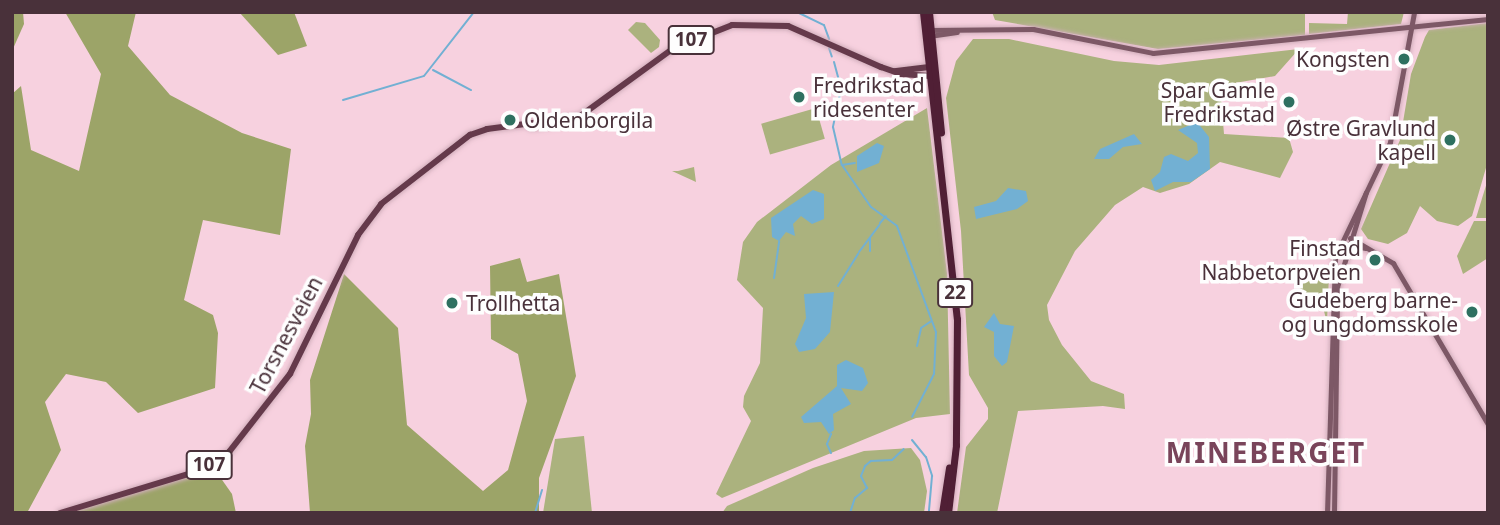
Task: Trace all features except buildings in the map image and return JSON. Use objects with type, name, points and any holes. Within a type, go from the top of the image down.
[{"type":"highway","name":"22","points":[[923,12],[930,33]]},
{"type":"highway","name":"22","points":[[929,12],[931,72],[957,320],[955,437],[948,513]]},
{"type":"highway","name":"22","points":[[942,513],[955,437]]},
{"type":"main road","name":"Torsnesveien","points":[[60,513],[192,473],[229,452],[290,374],[366,221],[458,142],[487,129],[508,126],[547,127],[578,117],[600,105],[657,58],[720,29],[771,23],[824,40],[894,71],[931,72]]},
{"type":"street","points":[[1326,513],[1331,293],[1341,242],[1347,237],[1390,142],[1414,12]]},
{"type":"street","points":[[930,33],[1032,29],[1153,54],[1413,24],[1488,19]]},
{"type":"street","points":[[1334,513],[1337,293],[1348,245],[1347,237]]},
{"type":"street","points":[[1347,237],[1389,260],[1401,275],[1488,424]]},
{"type":"street","points":[[1341,242],[1366,248]]},
{"type":"green space","points":[[12,12],[23,12],[24,24],[12,51]]},
{"type":"green space","points":[[65,12],[136,12],[128,46],[170,95],[242,133],[291,149],[280,235],[203,220],[184,300],[213,315],[218,333],[215,388],[138,413],[106,382],[66,374],[45,402],[61,450],[27,513],[12,513],[12,94],[21,86],[31,150],[79,171],[101,74]]},
{"type":"green space","points":[[239,12],[294,12],[307,46],[278,55]]},
{"type":"green space","points":[[992,12],[1305,12],[1305,35],[1158,49],[995,20]]},
{"type":"green space","points":[[1348,12],[1404,12],[1401,24],[1309,34],[1309,23],[1347,24]]},
{"type":"green space","points":[[636,22],[645,23],[660,40],[659,47],[651,53],[628,30]]},
{"type":"green space","points":[[1488,23],[1488,161],[1472,216],[1458,226],[1437,221],[1420,206],[1407,233],[1388,244],[1368,239],[1361,229],[1400,140],[1411,74],[1425,37],[1429,30]]},
{"type":"green space","points":[[973,39],[1009,39],[1114,61],[1159,65],[1299,49],[1275,76],[1235,83],[1234,93],[1221,98],[1224,134],[1289,138],[1293,152],[1280,178],[1220,162],[1189,184],[1160,193],[1143,187],[1115,205],[1075,251],[1047,305],[1049,320],[1062,345],[1091,381],[1124,394],[1125,409],[1103,406],[1018,411],[997,513],[957,513],[966,447],[988,419],[988,408],[969,375],[961,231],[946,98],[956,61]]},
{"type":"green space","points":[[816,108],[825,139],[770,154],[761,124]]},
{"type":"green space","points":[[927,108],[947,273],[950,414],[916,418],[722,498],[716,494],[751,421],[743,407],[744,396],[760,363],[763,308],[737,280],[743,242],[757,222],[831,165]]},
{"type":"green space","points":[[694,167],[696,182],[672,171],[678,171]]},
{"type":"green space","points":[[1488,179],[1488,218],[1476,218]]},
{"type":"green space","points":[[1474,221],[1488,221],[1488,258],[1463,274],[1457,256]]},
{"type":"green space","points":[[520,258],[527,282],[559,274],[576,376],[539,478],[539,513],[310,513],[305,446],[311,414],[310,380],[344,274],[398,328],[407,425],[483,491],[508,470],[527,401],[518,354],[491,339],[490,266]]},
{"type":"green space","points":[[1295,273],[1329,276],[1327,323],[1323,307],[1291,281]]},
{"type":"green space","points":[[584,436],[592,513],[543,513],[555,439]]},
{"type":"green space","points":[[911,448],[920,460],[927,491],[924,513],[722,513],[727,506],[813,468],[864,451]]},
{"type":"green space","points":[[213,467],[232,494],[236,513],[67,513]]},
{"type":"water","points":[[1197,122],[1209,137],[1210,169],[1191,182],[1173,182],[1155,191],[1151,180],[1160,172],[1164,157],[1171,154],[1188,161],[1198,153],[1197,143],[1178,130]]},
{"type":"water","points":[[1134,134],[1142,144],[1123,147],[1109,159],[1094,159],[1100,149]]},
{"type":"water","points":[[877,143],[884,146],[879,163],[857,172],[857,156]]},
{"type":"water","points":[[1008,188],[1026,191],[1028,201],[1017,209],[976,219],[974,207],[996,201]]},
{"type":"water","points":[[813,190],[824,194],[824,219],[812,224],[801,216],[793,224],[795,236],[786,232],[779,241],[772,237],[771,218]]},
{"type":"water","points":[[834,292],[830,332],[815,349],[799,352],[795,344],[806,318],[804,294]]},
{"type":"water","points":[[994,313],[1000,324],[1014,326],[1007,362],[1002,366],[994,356],[994,332],[984,327]]},
{"type":"water","points":[[846,360],[863,368],[868,383],[862,391],[841,388],[851,404],[833,414],[834,430],[829,434],[821,422],[804,423],[801,417],[837,386],[837,365]]},
{"type":"waterway","points":[[343,100],[424,76],[474,12]]},
{"type":"waterway","points":[[797,12],[824,25],[829,39]]},
{"type":"waterway","points":[[829,48],[832,57]]},
{"type":"waterway","points":[[834,62],[841,89],[833,127],[842,165],[871,207],[897,226],[936,332],[934,374],[912,417]]},
{"type":"waterway","points":[[433,70],[471,90]]},
{"type":"waterway","points":[[842,165],[855,163]]},
{"type":"waterway","points":[[880,223],[886,216]]},
{"type":"waterway","points":[[859,252],[879,225]]},
{"type":"waterway","points":[[870,238],[870,251]]},
{"type":"waterway","points":[[774,278],[779,241]]},
{"type":"waterway","points":[[838,286],[858,254]]},
{"type":"waterway","points":[[917,346],[921,328],[930,322]]},
{"type":"waterway","points":[[831,434],[827,444],[831,453]]},
{"type":"waterway","points":[[912,440],[926,457],[932,476],[929,513]]},
{"type":"waterway","points":[[850,513],[855,498],[867,488],[861,476],[865,466],[871,461],[892,460],[904,449]]},
{"type":"waterway","points":[[535,513],[542,490]]},
{"type":"place","name":"Kongsten","points":[[1404,59]]},
{"type":"place","name":"Fredrikstad ridesenter","points":[[799,97]]},
{"type":"place","name":"Spar Gamle Fredrikstad","points":[[1289,102]]},
{"type":"place","name":"Oldenborgila","points":[[510,120]]},
{"type":"place","name":"Østre Gravlund kapell","points":[[1450,140]]},
{"type":"place","name":"Finstad Nabbetorpveien","points":[[1375,260]]},
{"type":"place","name":"Trollhetta","points":[[452,303]]},
{"type":"place","name":"Gudeberg barne- og ungdomsskole","points":[[1472,312]]},
{"type":"district","name":"MINEBERGET","points":[[1266,452]]}]
